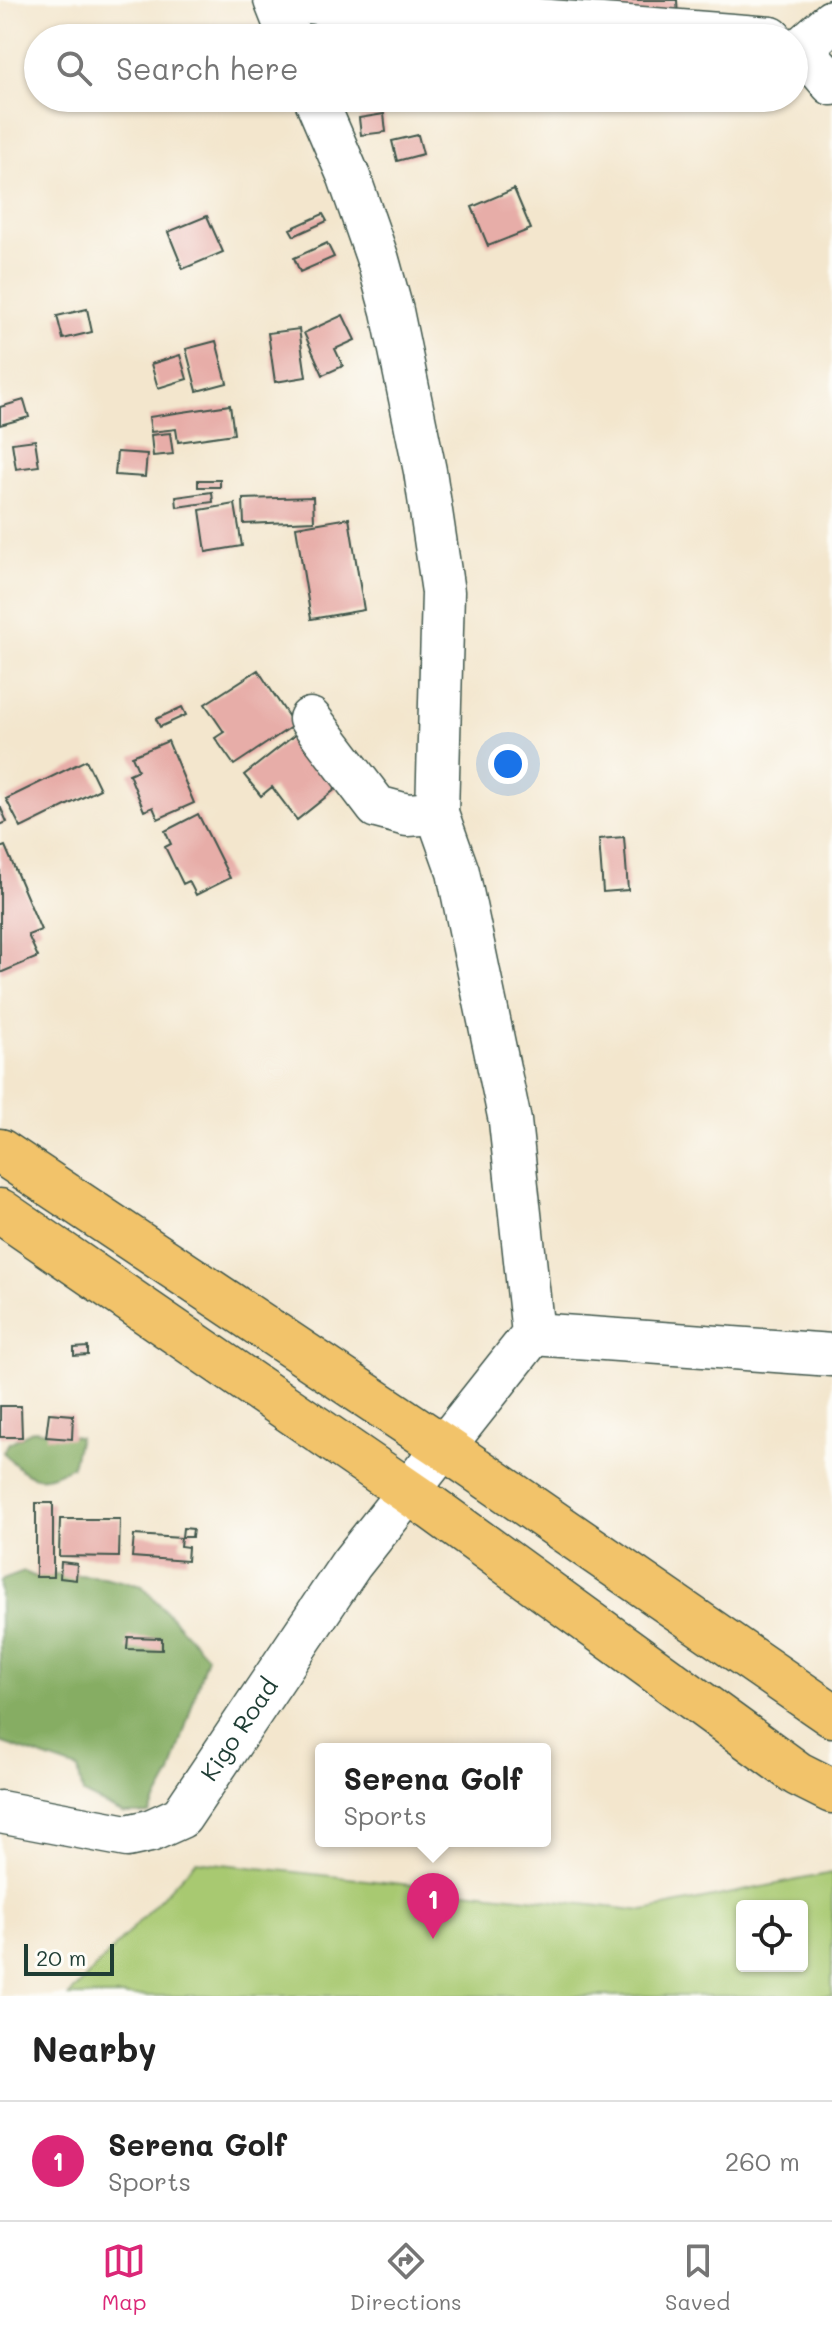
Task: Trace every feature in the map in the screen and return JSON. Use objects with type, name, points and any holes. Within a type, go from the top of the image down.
[{"type":"highway","points":[[0,1151],[445,1448],[832,1715]]},
{"type":"highway","points":[[0,1211],[407,1491],[798,1774],[832,1791]]},
{"type":"street","points":[[286,24],[278,0],[544,24]]},
{"type":"street","points":[[808,35],[832,21]]},
{"type":"street","points":[[808,60],[832,84]]},
{"type":"street","points":[[321,112],[349,177],[378,260],[404,364],[425,471],[443,592],[437,813],[458,872],[510,1121],[533,1334],[832,1355]]},
{"type":"street","points":[[310,719],[377,807],[407,815],[437,813]]},
{"type":"street","name":"Kigo Road","points":[[0,1812],[127,1836],[150,1831],[181,1817],[351,1564],[533,1334]]},
{"type":"green space","points":[[34,1430],[79,1437],[72,1466],[50,1476],[34,1477],[3,1452],[9,1443]]},
{"type":"green space","points":[[24,1572],[36,1577],[66,1574],[103,1577],[142,1586],[207,1656],[171,1774],[149,1814],[124,1814],[83,1794],[78,1769],[0,1742],[0,1581]]},
{"type":"green space","points":[[196,1861],[644,1911],[832,1873],[832,1996],[69,1996]]},
{"type":"building","points":[[610,0],[677,0],[678,19],[610,9]]},
{"type":"building","points":[[384,114],[386,132],[361,135],[359,118]]},
{"type":"building","points":[[418,135],[423,154],[397,161],[392,141]]},
{"type":"building","points":[[514,189],[531,229],[488,246],[472,207]]},
{"type":"building","points":[[323,214],[327,221],[294,236],[290,229]]},
{"type":"building","points":[[207,216],[223,252],[183,269],[168,232]]},
{"type":"building","points":[[327,243],[334,257],[300,272],[294,258]]},
{"type":"building","points":[[87,309],[92,332],[63,339],[57,316]]},
{"type":"building","points":[[343,315],[355,340],[335,349],[343,366],[323,375],[304,333]]},
{"type":"building","points":[[299,329],[306,377],[275,382],[268,333]]},
{"type":"building","points":[[216,341],[227,383],[197,391],[186,349]]},
{"type":"building","points":[[180,355],[187,379],[158,388],[151,364]]},
{"type":"building","points":[[24,400],[29,417],[0,425],[0,407]]},
{"type":"building","points":[[230,405],[234,434],[178,442],[176,429],[151,432],[149,417]]},
{"type":"building","points":[[170,433],[173,454],[153,456],[151,435]]},
{"type":"building","points":[[35,440],[39,466],[16,469],[12,443]]},
{"type":"building","points":[[117,452],[147,454],[145,477],[115,475]]},
{"type":"building","points":[[198,480],[220,480],[220,487],[198,487]]},
{"type":"building","points":[[212,492],[213,502],[177,507],[176,497]]},
{"type":"building","points":[[313,497],[314,521],[244,524],[243,499]]},
{"type":"building","points":[[235,504],[242,546],[206,552],[200,510]]},
{"type":"building","points":[[349,518],[364,610],[311,619],[296,527]]},
{"type":"building","points":[[258,670],[294,725],[234,765],[215,738],[224,732],[205,704]]},
{"type":"building","points":[[182,707],[186,715],[160,727],[156,719]]},
{"type":"building","points":[[300,731],[342,784],[297,820],[272,787],[261,796],[244,775]]},
{"type":"building","points":[[168,741],[194,803],[158,819],[153,807],[144,811],[129,774],[138,770],[132,756]]},
{"type":"building","points":[[86,760],[100,789],[21,828],[6,799]]},
{"type":"building","points":[[0,806],[7,822],[0,825]]},
{"type":"building","points":[[198,814],[230,878],[196,895],[189,881],[183,884],[165,847],[171,844],[165,831]]},
{"type":"building","points":[[624,837],[628,890],[603,892],[599,839]]},
{"type":"building","points":[[5,846],[41,930],[28,935],[38,957],[0,973],[0,848]]},
{"type":"building","points":[[88,1347],[88,1355],[74,1356],[74,1348]]},
{"type":"building","points":[[0,1406],[21,1406],[22,1437],[0,1437]]},
{"type":"building","points":[[49,1413],[73,1415],[72,1439],[46,1437]]},
{"type":"building","points":[[36,1503],[53,1503],[53,1577],[36,1577]]},
{"type":"building","points":[[60,1519],[120,1519],[119,1557],[59,1556]]},
{"type":"building","points":[[183,1528],[193,1529],[192,1537],[182,1537]]},
{"type":"building","points":[[134,1535],[181,1538],[180,1546],[188,1547],[187,1561],[132,1557]]},
{"type":"building","points":[[61,1562],[77,1564],[76,1580],[60,1578]]},
{"type":"building","points":[[128,1637],[162,1638],[162,1650],[127,1649]]},
{"type":"place","name":"Serena Golf","points":[[433,1939]]}]
